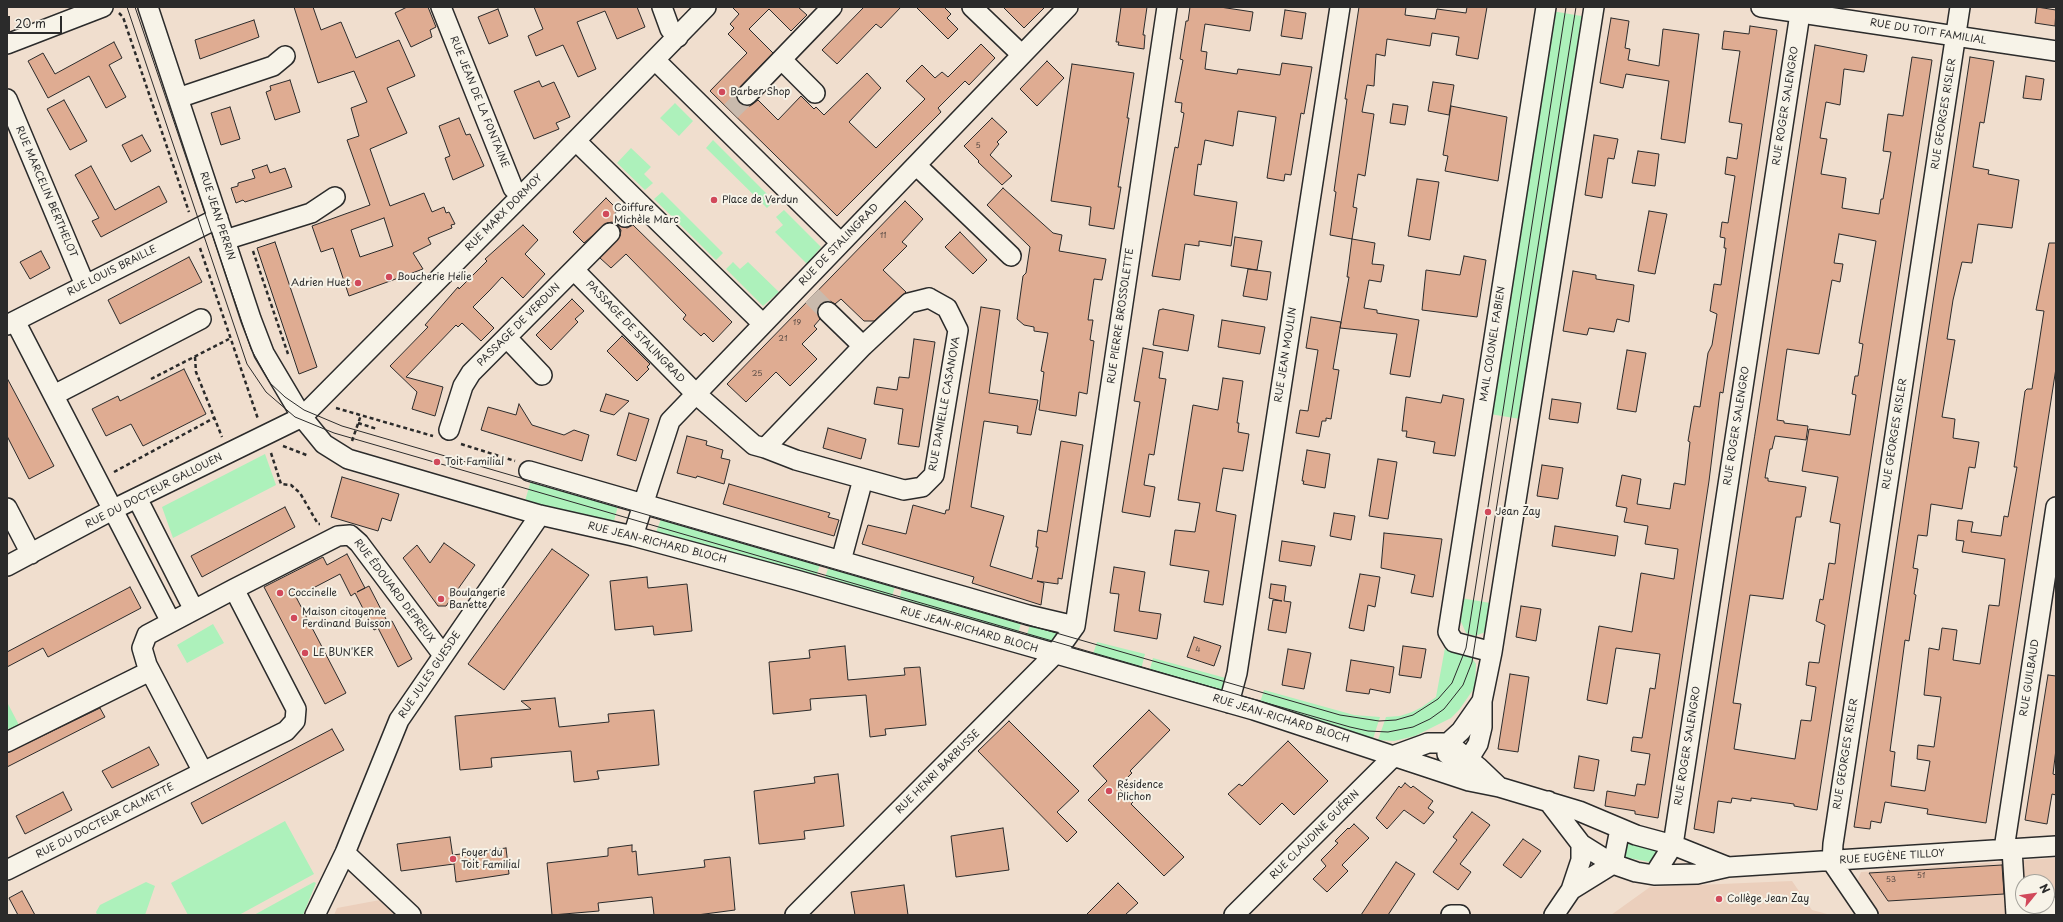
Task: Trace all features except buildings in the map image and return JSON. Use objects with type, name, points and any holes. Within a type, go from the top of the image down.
[{"type":"street","points":[[7,44],[103,7]]},
{"type":"street","name":"RUE JEAN PERRIN","points":[[148,7],[264,353],[302,418],[324,444],[348,459],[540,515]]},
{"type":"street","name":"RUE JEAN DE LA FONTAINE","points":[[441,7],[513,188],[521,196]]},
{"type":"street","points":[[662,7],[670,28],[678,37]]},
{"type":"street","name":"RUE MARX DORMOY","points":[[302,418],[319,399],[576,141],[706,7]]},
{"type":"street","points":[[747,95],[832,7]]},
{"type":"street","points":[[972,7],[1022,54]]},
{"type":"street","name":"RUE DE STALINGRAD","points":[[633,536],[670,421],[763,324],[806,290],[841,243],[1068,7]]},
{"type":"street","name":"RUE PIERRE BROSSOLETTE","points":[[1075,626],[1167,7]]},
{"type":"street","name":"RUE JEAN MOULIN","points":[[1229,703],[1236,678],[1340,7]]},
{"type":"street","name":"MAIL COLONEL FABIEN","points":[[1492,652],[1454,642],[1448,632],[1546,7]]},
{"type":"street","points":[[1446,772],[1468,760],[1478,744],[1482,701],[1492,652],[1594,7]]},
{"type":"street","name":"RUE DU TOIT FAMILIAL","points":[[1761,7],[1801,10],[2056,51]]},
{"type":"street","name":"RUE GEORGES RISLER","points":[[1832,862],[1833,844],[1960,7]]},
{"type":"street","name":"RUE ROGER SALENGRO","points":[[1673,845],[1801,10]]},
{"type":"street","points":[[178,98],[273,66],[285,56]]},
{"type":"street","points":[[655,60],[725,117],[841,243]]},
{"type":"street","points":[[782,60],[815,93]]},
{"type":"street","name":"RUE MARCELIN BERTHELOT","points":[[7,99],[85,285]]},
{"type":"street","points":[[576,141],[763,324]]},
{"type":"street","points":[[916,165],[1011,256]]},
{"type":"street","points":[[225,240],[311,213],[335,197]]},
{"type":"street","points":[[625,217],[640,204]]},
{"type":"street","name":"RUE LOUIS BRAILLE","points":[[11,323],[218,218]]},
{"type":"street","name":"PASSAGE DE VERDUN","points":[[447,437],[463,386],[471,373],[610,233]]},
{"type":"street","name":"PASSAGE DE STALINGRAD","points":[[574,270],[696,394]]},
{"type":"street","name":"RUE DANIELLE CASANOVA","points":[[696,394],[754,445],[796,460],[904,490],[922,487],[934,475],[958,330],[947,308],[929,298],[909,303],[863,346],[765,448]]},
{"type":"street","points":[[828,312],[863,346]]},
{"type":"street","points":[[54,395],[201,319]]},
{"type":"street","points":[[11,323],[54,395],[171,622]]},
{"type":"street","points":[[507,338],[542,375]]},
{"type":"street","name":"RUE DU DOCTEUR GALLOUEN","points":[[7,566],[137,498],[302,418]]},
{"type":"street","points":[[529,471],[1028,615],[1075,626]]},
{"type":"street","points":[[841,561],[863,479]]},
{"type":"street","points":[[137,498],[194,610]]},
{"type":"street","name":"RUE GUILBAUD","points":[[2015,903],[2008,849],[2056,507]]},
{"type":"street","points":[[7,508],[31,554]]},
{"type":"street","name":"RUE JEAN-RICHARD BLOCH","points":[[540,515],[633,536],[1055,654],[1229,703],[1395,755]]},
{"type":"street","name":"RUE JULES GUESDE","points":[[315,915],[345,853],[399,720],[540,515]]},
{"type":"street","name":"RUE ÉDOUARD DEPREUX","points":[[202,772],[150,671],[142,648],[147,635],[338,536],[350,535],[360,543],[443,655]]},
{"type":"street","name":"RUE DU DOCTEUR CALMETTE","points":[[7,870],[286,731],[295,721],[296,709],[234,589]]},
{"type":"street","name":"RUE HENRI BARBUSSE","points":[[796,915],[1055,654],[1075,626]]},
{"type":"street","points":[[7,742],[150,671]]},
{"type":"street","points":[[1446,772],[1448,743],[1464,727],[1482,701]]},
{"type":"street","points":[[1395,755],[1428,743],[1448,743]]},
{"type":"street","name":"RUE EUGÈNE TILLOY","points":[[1448,743],[1499,787]]},
{"type":"street","name":"RUE EUGÈNE TILLOY","points":[[1395,755],[1469,781],[1499,787],[1578,811],[1616,827],[1673,845],[1728,867]]},
{"type":"street","name":"RUE CLAUDINE GUÉRIN","points":[[1234,915],[1395,755]]},
{"type":"street","name":"RUE EUGÈNE TILLOY","points":[[1548,801],[1581,844],[1613,864],[1636,872],[1654,875],[1697,874],[1728,867],[1832,862],[2056,846]]},
{"type":"street","points":[[1554,915],[1571,890],[1581,860],[1581,844],[1616,827]]},
{"type":"street","points":[[1571,890],[1613,864],[1616,827]]},
{"type":"street","points":[[1654,875],[1673,845]]},
{"type":"street","points":[[345,853],[411,915]]},
{"type":"street","points":[[1832,862],[1868,915]]},
{"type":"street","points":[[1451,915],[1460,915]]},
{"type":"path","points":[[151,379],[229,339]]},
{"type":"path","points":[[195,356],[196,372],[223,438],[216,442]]},
{"type":"path","points":[[319,399],[329,406],[447,437],[512,459],[529,471]]},
{"type":"path","points":[[115,477],[113,473],[214,418]]},
{"type":"path","points":[[358,423],[377,429]]},
{"type":"path","points":[[280,445],[317,459]]},
{"type":"path","points":[[269,449],[281,484],[291,485],[300,493],[318,524],[324,524]]},
{"type":"shaded area","points":[[2056,858],[2056,915],[1877,915],[1862,891],[1858,879],[1861,872]]},
{"type":"shaded area","name":"Collège Jean Zay","points":[[1792,881],[1812,910],[1831,915],[1611,915],[1650,887]]},
{"type":"shaded area","points":[[380,900],[396,915],[334,915],[337,908]]},
{"type":"green space","points":[[1552,11],[1587,17],[1526,420],[1490,414]]},
{"type":"green space","points":[[675,103],[693,121],[679,136],[660,118]]},
{"type":"green space","points":[[713,140],[774,201],[767,208],[706,148]]},
{"type":"green space","points":[[631,148],[651,167],[644,174],[653,183],[645,190],[617,163]]},
{"type":"green space","points":[[662,192],[723,253],[716,260],[654,199]]},
{"type":"green space","points":[[784,210],[821,247],[807,264],[775,232],[783,225],[776,217]]},
{"type":"green space","points":[[733,262],[740,269],[748,262],[779,292],[763,306],[726,269]]},
{"type":"green space","points":[[265,454],[276,485],[173,538],[162,507]]},
{"type":"green space","points":[[532,477],[619,502],[614,521],[525,501]]},
{"type":"green space","points":[[663,514],[821,561],[815,580],[656,532]]},
{"type":"green space","points":[[830,563],[896,583],[890,603],[823,583]]},
{"type":"green space","points":[[903,585],[1022,619],[1017,638],[898,604]]},
{"type":"green space","points":[[1461,598],[1496,604],[1488,631],[1475,636],[1466,633],[1458,615]]},
{"type":"green space","points":[[1031,621],[1065,632],[1056,644],[1025,641]]},
{"type":"green space","points":[[213,624],[224,643],[187,663],[177,645]]},
{"type":"green space","points":[[1097,642],[1145,654],[1140,673],[1091,660]]},
{"type":"green space","points":[[1445,648],[1459,650],[1470,655],[1476,664],[1475,687],[1459,710],[1451,718],[1415,736],[1394,741],[1378,740],[1386,717],[1400,716],[1412,712],[1436,697]]},
{"type":"green space","points":[[1153,658],[1229,679],[1224,692],[1148,676]]},
{"type":"green space","points":[[1264,690],[1354,715],[1380,717],[1372,742],[1258,709]]},
{"type":"green space","points":[[7,702],[20,727],[7,734]]},
{"type":"green space","points":[[285,821],[314,874],[239,915],[188,915],[171,883]]},
{"type":"green space","points":[[1622,837],[1661,851],[1655,861],[1650,862],[1623,857]]},
{"type":"green space","points":[[146,882],[155,886],[145,915],[97,915],[96,912],[100,905]]},
{"type":"green space","points":[[314,882],[316,883],[303,915],[254,915]]},
{"type":"tunnel","points":[[731,111],[747,95]]},
{"type":"tunnel","points":[[812,296],[828,312]]},
{"type":"tram line","points":[[127,7],[247,364],[266,392],[295,417],[334,433],[1232,693],[1350,727],[1368,731],[1388,732],[1413,727],[1430,719],[1444,709],[1463,685],[1472,662],[1576,7]]},
{"type":"tram line","points":[[135,7],[251,349],[270,383],[285,397],[304,410],[342,426],[641,513],[1340,715],[1379,721],[1396,720],[1413,715],[1438,699],[1452,683],[1466,648],[1566,7]]},
{"type":"place","name":"Barber Shop","points":[[722,92]]},
{"type":"place","name":"Place de Verdun","points":[[714,200]]},
{"type":"place","name":"Coiffure Michèle Marc","points":[[606,214]]},
{"type":"place","name":"Boucherie Helie","points":[[389,277]]},
{"type":"place","name":"Adrien Huet","points":[[358,283]]},
{"type":"place","name":"Toit Familial","points":[[437,462]]},
{"type":"place","name":"Jean Zay","points":[[1488,512]]},
{"type":"place","name":"Coccinelle","points":[[280,593]]},
{"type":"place","name":"Boulangerie Banette","points":[[441,599]]},
{"type":"place","name":"Maison citoyenne Ferdinand Buisson","points":[[294,618]]},
{"type":"place","name":"LE BUN'KER","points":[[305,653]]},
{"type":"place","name":"Résidence Plichon","points":[[1109,791]]},
{"type":"place","name":"Foyer du Toit Familial","points":[[453,859]]},
{"type":"place","name":"Collège Jean Zay","points":[[1719,899]]}]
